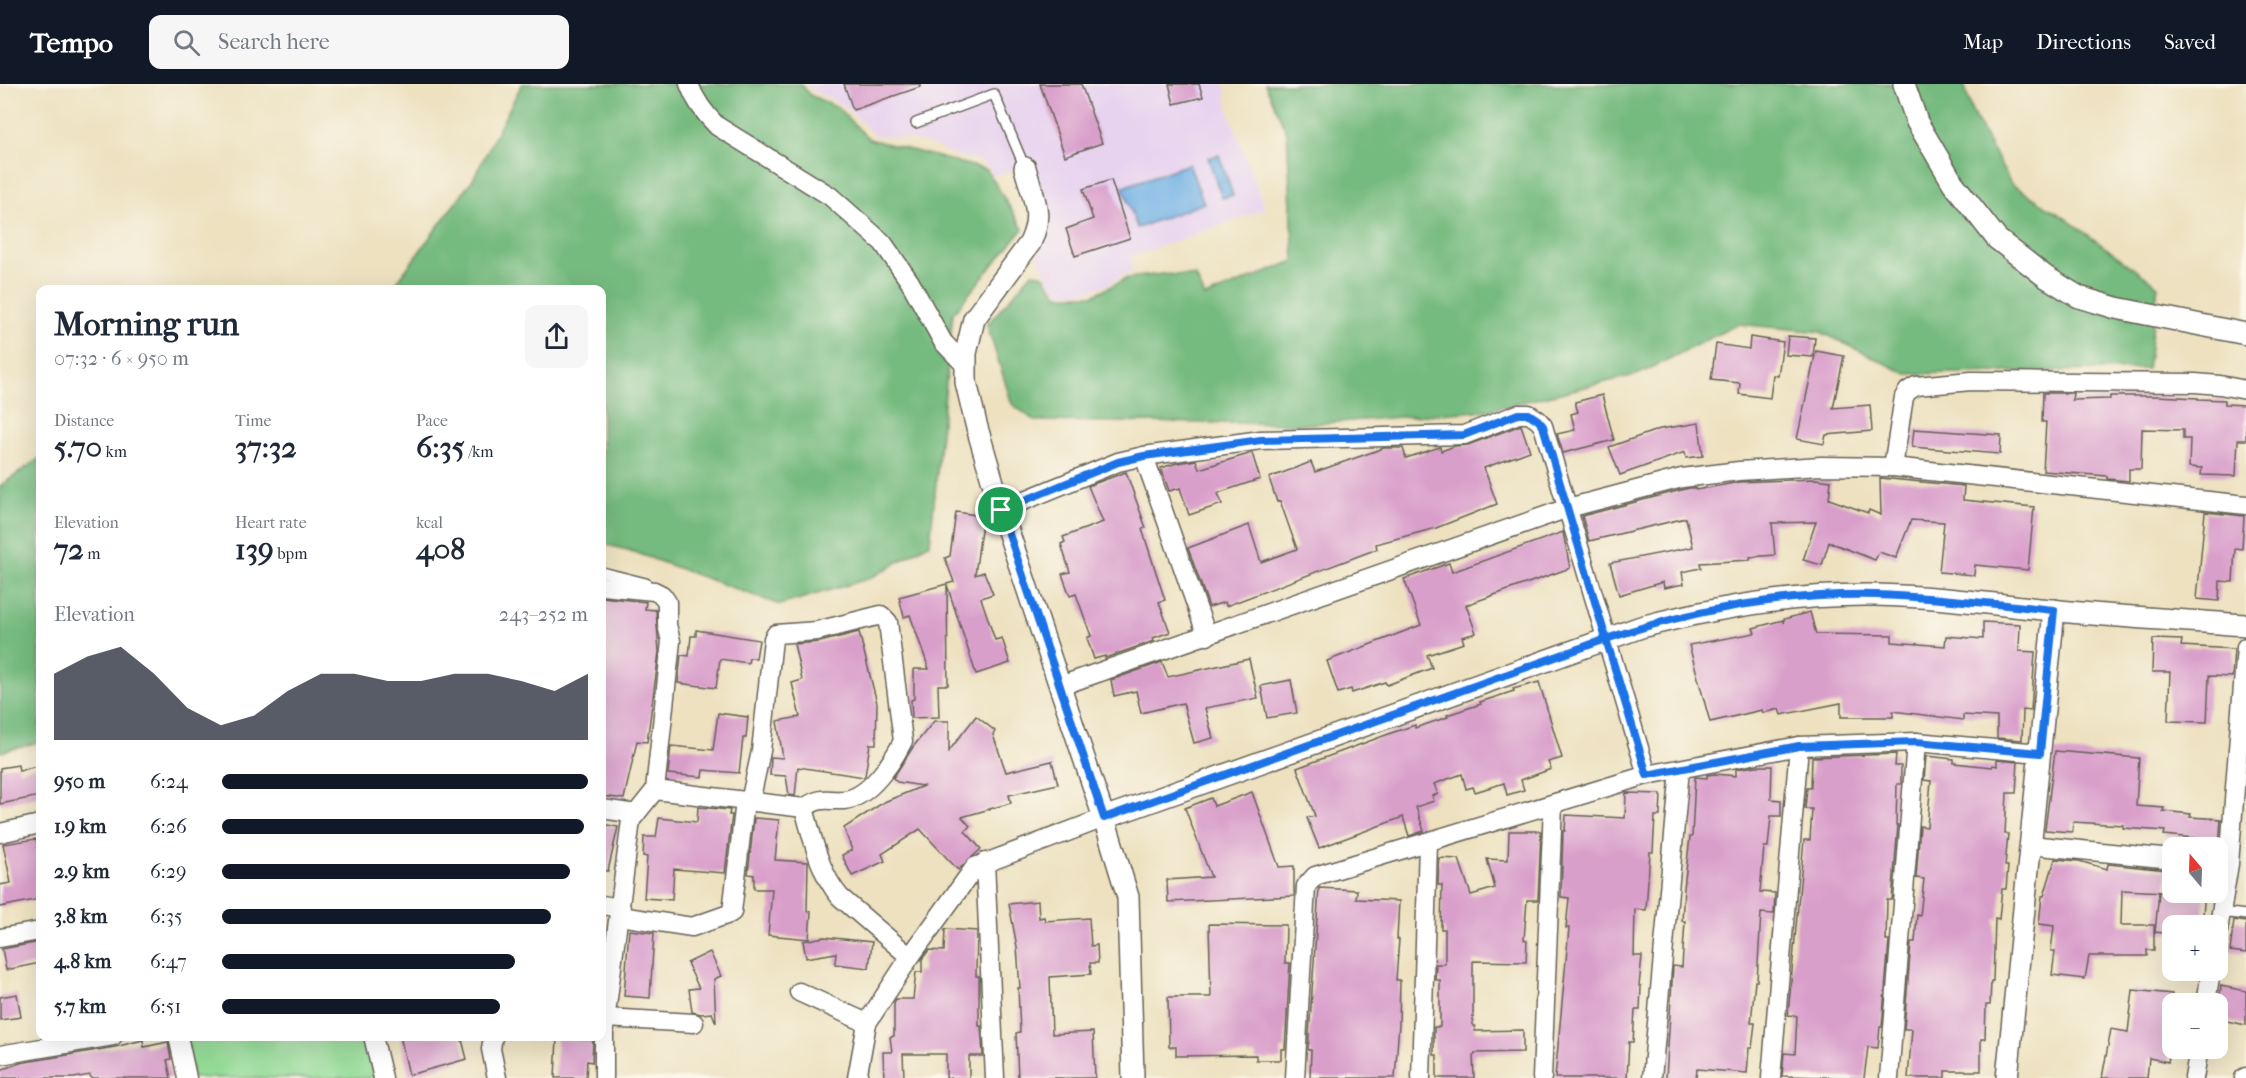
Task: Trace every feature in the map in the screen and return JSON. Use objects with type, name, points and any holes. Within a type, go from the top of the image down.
[{"type":"street","points":[[689,84],[705,114],[717,126],[830,196],[883,243],[910,282],[943,342],[966,366]]},
{"type":"street","points":[[1904,84],[1917,122],[1953,183],[1996,239],[2046,277],[2079,297],[2107,305],[2246,334]]},
{"type":"street","points":[[1025,168],[1039,218],[1036,230],[1030,243],[974,319],[966,353],[968,394],[1001,510],[1104,818],[1128,897],[1133,1078]]},
{"type":"street","points":[[1893,467],[1904,398],[1908,391],[1916,386],[1971,381],[2195,383],[2246,390]]},
{"type":"street","points":[[1001,510],[1118,462],[1144,456],[1261,440],[1464,435],[1518,414],[1529,414],[1543,426],[1647,775]]},
{"type":"street","points":[[1144,456],[1207,636]]},
{"type":"street","points":[[1060,686],[1568,508],[1682,478],[1739,471],[1821,466],[1893,467],[2246,505]]},
{"type":"street","points":[[606,586],[654,591],[662,595],[667,602],[667,625],[671,641],[655,790],[631,820],[606,1011]]},
{"type":"street","points":[[857,1078],[867,1023],[910,957],[975,867],[1104,818],[1606,639],[1696,613],[1758,602],[1873,595],[1934,598],[2246,625]]},
{"type":"street","points":[[2007,1078],[2054,610]]},
{"type":"street","points":[[606,907],[620,912],[692,927],[732,912],[747,801],[761,751],[773,639],[776,634],[817,631],[881,615],[888,622],[903,741],[898,752],[867,791],[857,798],[816,800],[804,808],[747,801],[655,790]]},
{"type":"street","points":[[2221,915],[2231,865],[2246,646]]},
{"type":"street","points":[[1295,1078],[1306,886],[1315,876],[1647,775],[1799,746],[1916,742],[2040,753]]},
{"type":"street","points":[[1889,1078],[1916,742]]},
{"type":"street","points":[[1771,1078],[1799,746]]},
{"type":"street","points":[[1652,1078],[1680,769]]},
{"type":"street","points":[[1542,1078],[1552,804]]},
{"type":"street","points":[[804,808],[822,869],[831,886],[840,897],[910,957]]},
{"type":"street","points":[[606,810],[636,814]]},
{"type":"street","points":[[0,833],[36,825]]},
{"type":"street","points":[[1421,1078],[1428,843]]},
{"type":"street","points":[[2030,845],[2162,858]]},
{"type":"street","points":[[985,862],[995,1078]]},
{"type":"street","points":[[0,938],[36,932]]},
{"type":"street","points":[[799,992],[867,1023]]},
{"type":"street","points":[[606,1025],[694,1023]]},
{"type":"street","points":[[0,1055],[83,1041]]},
{"type":"street","points":[[179,1041],[187,1078]]},
{"type":"street","points":[[374,1041],[383,1078]]},
{"type":"street","points":[[493,1041],[491,1049],[497,1078]]},
{"type":"street","points":[[604,1041],[604,1078]]},
{"type":"street","points":[[2194,1078],[2197,1059]]},
{"type":"lane","points":[[916,123],[994,94],[1025,168]]},
{"type":"lane","points":[[606,573],[650,584],[654,591]]},
{"type":"lane","points":[[2221,912],[2246,915]]},
{"type":"shaded area","points":[[807,84],[1224,84],[1228,110],[1265,209],[1131,257],[1133,270],[1106,285],[1079,293],[1059,292],[1046,276],[1038,257],[1050,223],[1047,205],[1032,165],[993,176],[988,166],[977,160],[952,155],[932,145],[909,139],[874,135],[850,111],[834,100],[812,90]]},
{"type":"green space","points":[[522,84],[801,84],[810,95],[838,108],[869,139],[987,170],[1023,229],[953,313],[930,543],[871,578],[780,605],[628,550],[606,545],[606,285],[395,285],[473,179]]},
{"type":"green space","points":[[1265,84],[1964,84],[1972,112],[2011,184],[2061,215],[2158,286],[2147,369],[1907,374],[1821,332],[1738,324],[1639,374],[1489,410],[1312,424],[1035,421],[1012,404],[987,325],[1032,273],[1042,274],[1058,295],[1093,295],[1128,278],[1163,274],[1196,276],[1205,297],[1294,261],[1287,133]]},
{"type":"green space","points":[[36,461],[36,743],[0,752],[0,486]]},
{"type":"green space","points":[[187,1041],[367,1041],[377,1078],[193,1078]]},
{"type":"water","points":[[1219,155],[1233,195],[1222,198],[1208,158]]},
{"type":"water","points":[[1189,164],[1204,203],[1137,228],[1123,187]]},
{"type":"building","points":[[844,84],[920,84],[920,87],[853,110]]},
{"type":"building","points":[[1040,84],[1081,84],[1102,143],[1065,156]]},
{"type":"building","points":[[1169,84],[1199,84],[1203,97],[1174,104]]},
{"type":"building","points":[[1111,180],[1130,238],[1075,256],[1066,229],[1093,219],[1083,189]]},
{"type":"building","points":[[1788,336],[1815,338],[1813,357],[1786,355]]},
{"type":"building","points":[[1750,337],[1783,342],[1778,376],[1773,375],[1770,398],[1739,394],[1740,383],[1711,380],[1716,344],[1749,349]]},
{"type":"building","points":[[1816,351],[1844,356],[1833,408],[1870,405],[1872,431],[1826,435],[1824,444],[1797,439]]},
{"type":"building","points":[[2043,393],[2073,393],[2072,400],[2110,399],[2110,396],[2156,396],[2225,400],[2225,404],[2246,405],[2246,440],[2238,440],[2236,476],[2201,475],[2202,468],[2189,467],[2190,439],[2183,439],[2183,430],[2142,429],[2141,469],[2129,469],[2129,481],[2107,479],[2107,476],[2043,471],[2046,422],[2042,422]]},
{"type":"building","points":[[1602,395],[1614,440],[1563,453],[1557,434],[1575,430],[1571,414],[1578,412],[1575,402]]},
{"type":"building","points":[[1699,423],[1703,456],[1686,458],[1685,452],[1620,475],[1609,447],[1660,429]]},
{"type":"building","points":[[1521,425],[1530,451],[1484,468],[1497,504],[1436,528],[1376,544],[1377,549],[1226,606],[1225,602],[1209,607],[1188,548],[1249,525],[1261,562],[1297,549],[1269,478],[1311,462],[1315,472],[1384,448],[1403,448],[1406,458],[1440,447],[1441,451],[1455,446],[1468,445]]},
{"type":"building","points":[[1914,429],[2001,435],[2000,454],[1912,447]]},
{"type":"building","points":[[1252,453],[1260,479],[1218,493],[1222,504],[1189,515],[1180,488],[1169,491],[1161,468],[1196,460],[1199,469]]},
{"type":"building","points":[[1126,472],[1146,528],[1142,529],[1165,600],[1159,602],[1170,632],[1153,638],[1154,641],[1105,658],[1105,656],[1094,659],[1087,638],[1091,636],[1076,594],[1070,596],[1062,574],[1070,572],[1061,544],[1065,542],[1063,537],[1103,522],[1088,486]]},
{"type":"building","points":[[1880,478],[1964,486],[1963,500],[2034,507],[2028,570],[1975,565],[1974,575],[1939,572],[1944,522],[1911,520],[1896,558],[1879,552],[1875,560],[1829,542],[1822,565],[1803,560],[1816,522],[1772,523],[1775,555],[1750,557],[1750,560],[1700,563],[1701,568],[1682,572],[1684,584],[1664,588],[1663,582],[1619,595],[1610,563],[1693,547],[1686,518],[1589,541],[1582,516],[1689,488],[1696,490],[1740,482],[1815,479],[1831,481],[1829,499],[1868,513],[1869,510],[1881,515]]},
{"type":"building","points":[[956,512],[983,516],[975,575],[984,572],[993,594],[981,598],[995,640],[1002,638],[1010,663],[976,674],[947,585],[948,685],[938,685],[939,717],[912,718],[914,669],[929,669],[910,615],[904,617],[899,597],[954,582],[945,558],[950,556]]},
{"type":"building","points":[[2205,512],[2244,516],[2242,549],[2235,548],[2233,582],[2220,581],[2219,601],[2197,599]]},
{"type":"building","points":[[1563,532],[1570,568],[1466,605],[1476,633],[1462,637],[1464,643],[1427,655],[1432,668],[1387,685],[1385,682],[1352,693],[1351,689],[1338,693],[1327,661],[1421,625],[1404,579],[1449,563],[1452,572]]},
{"type":"building","points":[[606,597],[646,602],[645,609],[656,610],[659,652],[647,742],[637,741],[624,799],[606,797]]},
{"type":"building","points":[[1810,612],[1816,634],[1892,635],[1892,642],[1945,646],[1946,636],[1983,639],[1983,622],[2020,624],[2019,651],[2035,652],[2031,711],[2023,710],[2022,740],[1997,738],[1997,717],[1963,715],[1963,720],[1893,711],[1893,717],[1841,717],[1841,703],[1781,715],[1779,709],[1763,713],[1762,710],[1710,722],[1689,645],[1755,633],[1753,628],[1783,620],[1783,623],[1784,619]]},
{"type":"building","points":[[696,630],[759,640],[756,658],[749,658],[748,663],[720,659],[716,688],[678,683],[681,655],[689,656],[691,636],[696,636]]},
{"type":"building","points":[[859,632],[877,703],[876,744],[870,744],[865,776],[798,767],[795,796],[789,795],[786,776],[770,775],[771,757],[783,758],[777,721],[800,717],[792,683],[802,680],[794,644],[820,642]]},
{"type":"building","points":[[2153,639],[2182,640],[2181,646],[2234,649],[2232,677],[2209,676],[2207,722],[2168,721],[2170,672],[2152,672]]},
{"type":"building","points":[[1249,659],[1258,698],[1205,708],[1213,738],[1194,743],[1183,703],[1141,713],[1136,691],[1114,696],[1111,680],[1162,662],[1168,677]]},
{"type":"building","points":[[1291,680],[1297,713],[1267,718],[1261,686]]},
{"type":"building","points":[[1539,682],[1562,758],[1548,762],[1551,769],[1521,780],[1524,790],[1507,795],[1504,783],[1475,792],[1473,787],[1466,789],[1462,774],[1434,784],[1438,794],[1432,796],[1434,801],[1416,807],[1424,831],[1409,836],[1403,817],[1319,848],[1307,818],[1315,816],[1297,768],[1394,732],[1448,717],[1447,715],[1514,691],[1513,689]]},
{"type":"building","points":[[718,713],[748,717],[739,773],[703,770],[702,777],[668,774],[671,746],[713,750]]},
{"type":"building","points":[[976,716],[995,731],[993,735],[1006,772],[1052,761],[1058,784],[1009,795],[1011,803],[962,817],[970,826],[965,831],[981,849],[958,870],[920,829],[882,854],[885,861],[852,876],[842,855],[852,850],[844,828],[884,802],[923,786],[897,782],[893,778],[913,747],[934,721],[949,721],[949,751]]},
{"type":"building","points":[[2055,751],[2139,758],[2136,806],[2164,808],[2163,811],[2191,814],[2190,817],[2221,819],[2220,837],[2183,837],[2164,835],[2165,831],[2123,828],[2123,825],[2073,822],[2072,832],[2045,830]]},
{"type":"building","points":[[1896,754],[1895,766],[1901,766],[1901,784],[1897,784],[1896,825],[1898,825],[1892,900],[1887,900],[1886,941],[1889,941],[1882,1027],[1880,1027],[1878,1048],[1868,1047],[1864,1078],[1782,1076],[1784,1053],[1795,1054],[1797,1016],[1788,1015],[1804,840],[1810,840],[1812,809],[1805,809],[1807,788],[1811,788],[1812,757]]},
{"type":"building","points":[[1926,756],[1954,759],[1954,763],[1992,767],[1997,766],[1997,760],[2018,762],[2016,793],[2007,793],[2006,889],[2002,889],[1999,919],[1995,918],[1993,981],[1991,981],[1990,1005],[1986,1005],[1985,1039],[1981,1039],[1981,1071],[1945,1071],[1945,1078],[1908,1078],[1912,1029],[1904,1029],[1911,942],[1915,942],[1917,915],[1920,916],[1924,879],[1916,878],[1920,826],[1927,827],[1931,781],[1924,780]]},
{"type":"building","points":[[18,765],[19,771],[36,766],[36,797],[0,804],[0,768]]},
{"type":"building","points":[[1772,766],[1771,799],[1781,800],[1781,816],[1771,816],[1768,847],[1764,847],[1760,892],[1775,893],[1774,914],[1761,913],[1757,981],[1755,981],[1751,1023],[1755,1023],[1752,1048],[1749,1048],[1747,1073],[1697,1069],[1696,1078],[1666,1078],[1673,966],[1682,967],[1685,921],[1682,921],[1684,888],[1690,837],[1692,837],[1695,777],[1707,778],[1707,775],[1715,774],[1736,776],[1736,769]]},
{"type":"building","points":[[1252,792],[1279,867],[1294,866],[1294,896],[1168,902],[1167,880],[1211,877],[1185,808],[1211,798],[1214,806]]},
{"type":"building","points":[[1626,793],[1661,794],[1660,816],[1655,816],[1653,852],[1650,852],[1646,910],[1635,909],[1634,956],[1642,956],[1639,986],[1641,986],[1640,1010],[1635,1010],[1633,1042],[1629,1042],[1627,1078],[1555,1078],[1569,928],[1566,928],[1569,898],[1561,897],[1563,831],[1565,831],[1566,815],[1625,818]]},
{"type":"building","points":[[698,807],[730,810],[729,815],[732,815],[725,873],[674,869],[672,900],[644,898],[647,857],[643,856],[644,837],[656,837],[659,818],[697,822]]},
{"type":"building","points":[[754,818],[779,820],[775,860],[808,862],[807,911],[811,912],[809,939],[768,935],[772,889],[754,889],[754,875],[748,874]]},
{"type":"building","points":[[606,825],[618,827],[608,871],[606,871]]},
{"type":"building","points":[[1509,831],[1541,831],[1538,900],[1527,900],[1524,940],[1527,941],[1526,962],[1473,961],[1473,1026],[1475,1026],[1475,1031],[1523,1030],[1523,1052],[1475,1053],[1473,1055],[1474,1078],[1437,1078],[1434,1027],[1440,1027],[1440,980],[1435,980],[1436,964],[1445,964],[1445,929],[1441,929],[1442,885],[1438,885],[1439,858],[1459,859],[1471,895],[1495,888],[1487,859],[1508,860]]},
{"type":"building","points":[[36,839],[36,900],[0,907],[0,885],[11,883],[3,844]]},
{"type":"building","points":[[2055,859],[2079,861],[2107,869],[2108,864],[2162,869],[2162,892],[2122,890],[2121,925],[2154,925],[2154,950],[2147,950],[2147,956],[2089,956],[2085,979],[2052,975],[2055,951],[2051,951],[2054,926],[2039,924],[2042,896],[2044,896]]},
{"type":"building","points":[[1319,888],[1357,890],[1356,899],[1399,901],[1396,980],[1400,980],[1395,1078],[1310,1078],[1311,1050],[1308,1050]]},
{"type":"building","points":[[2159,892],[2162,892],[2162,903],[2204,903],[2203,915],[2162,915],[2162,933],[2155,932]]},
{"type":"building","points":[[1038,901],[1039,918],[1044,917],[1045,921],[1089,918],[1091,946],[1097,945],[1098,963],[1090,963],[1091,974],[1050,977],[1052,1034],[1093,1032],[1095,1078],[1018,1078],[1016,1033],[1020,1032],[1018,988],[1020,988],[1017,947],[1009,904]]},
{"type":"building","points":[[2234,920],[2246,922],[2246,953],[2230,951]]},
{"type":"building","points":[[1209,924],[1286,925],[1285,963],[1290,963],[1285,1049],[1281,1049],[1281,1060],[1256,1060],[1256,1055],[1176,1056],[1176,1047],[1169,1047],[1168,997],[1211,997]]},
{"type":"building","points":[[945,929],[977,931],[976,976],[979,976],[979,1026],[981,1026],[983,1056],[969,1056],[969,1078],[946,1078],[946,1054],[903,1054],[904,1078],[884,1078],[883,1052],[892,1052],[890,1037],[894,1036],[894,1003],[896,999],[913,999],[916,972],[922,972],[922,959],[929,950],[944,951]]},
{"type":"building","points":[[629,930],[654,933],[650,998],[624,996]]},
{"type":"building","points":[[824,937],[872,942],[869,968],[835,964],[836,953],[806,958],[803,941]]},
{"type":"building","points":[[36,943],[36,964],[6,970],[2,949]]},
{"type":"building","points":[[710,952],[721,976],[714,979],[716,1023],[712,1013],[692,1012],[689,989],[699,988],[687,963]]},
{"type":"building","points":[[2221,986],[2246,991],[2246,1025],[2228,1021],[2228,993],[2220,993]]},
{"type":"building","points":[[2133,990],[2162,993],[2162,1059],[2169,1059],[2168,1062],[2149,1058],[2147,1078],[2102,1078],[2111,1029],[2128,1032]]},
{"type":"building","points":[[17,994],[21,1017],[0,1020],[0,997]]},
{"type":"building","points":[[139,1041],[143,1041],[144,1047],[168,1042],[171,1059],[167,1060],[171,1078],[91,1078],[90,1075],[74,1078],[0,1078],[0,1070],[20,1063]]},
{"type":"building","points":[[401,1041],[462,1041],[467,1059],[409,1075]]},
{"type":"building","points":[[557,1041],[593,1041],[592,1062],[587,1061],[586,1078],[555,1078]]},
{"type":"route","points":[[1001,510],[1104,818],[1606,639],[1647,775],[1799,746],[1916,742],[2040,753],[2054,610],[1934,598],[1873,595],[1817,597],[1758,602],[1696,613],[1641,627],[1606,639],[1543,426],[1529,414],[1518,414],[1464,435],[1261,440],[1144,456],[1118,462],[1001,510]]}]
